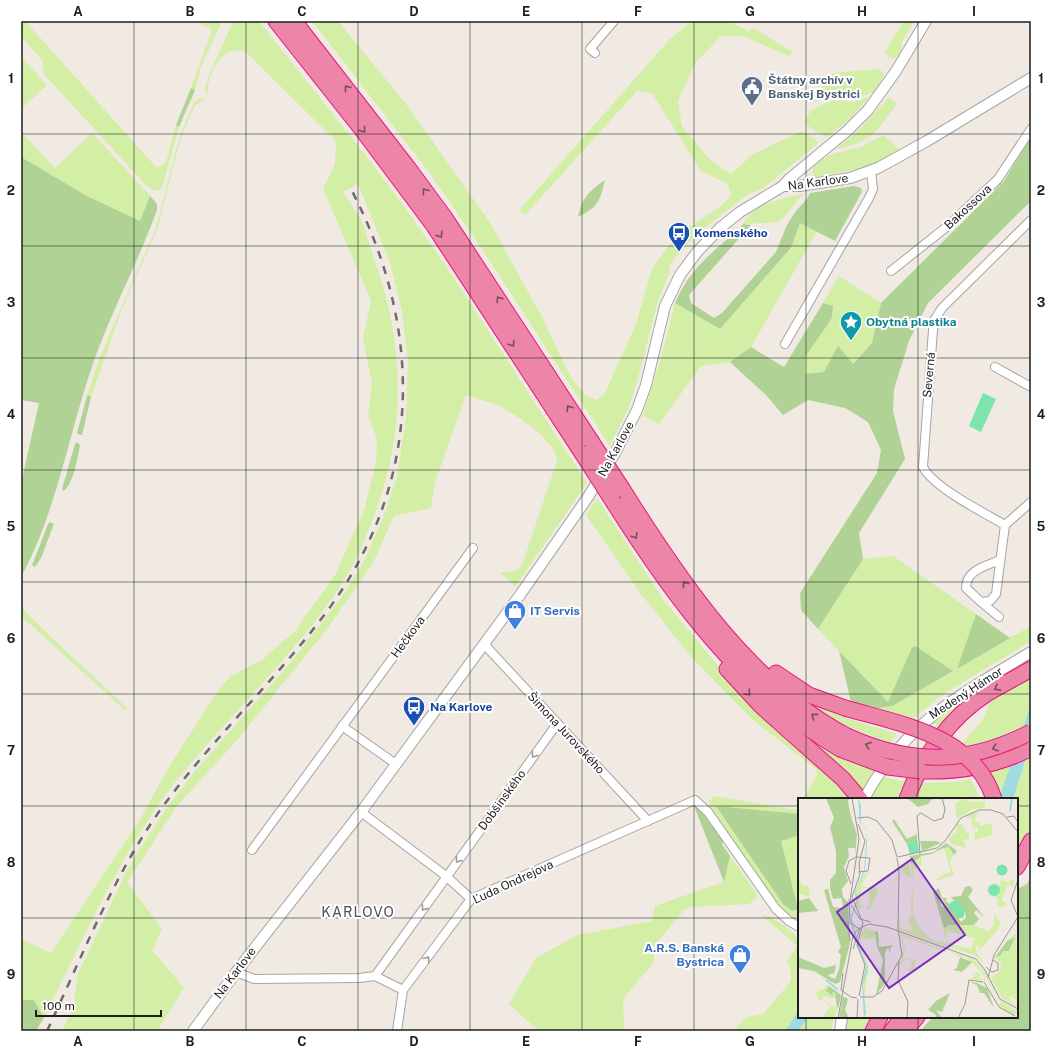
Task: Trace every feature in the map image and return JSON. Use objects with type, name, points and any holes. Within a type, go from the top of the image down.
[{"type":"highway","points":[[276,21],[360,127],[434,226],[659,572],[716,644],[753,682],[806,726],[844,742],[888,767],[940,772],[972,768],[1002,761],[1031,748]]},
{"type":"highway","points":[[294,21],[409,168],[445,218],[678,574],[709,614],[742,652],[784,691],[819,719],[844,742],[899,754],[932,758],[959,757],[978,754],[996,748],[1031,732]]},
{"type":"highway","points":[[659,572],[673,603],[741,685],[780,725],[843,779],[859,798]]},
{"type":"highway","points":[[709,614],[734,634],[761,661],[796,687],[824,701],[920,730],[955,747],[972,762],[984,778],[994,798]]},
{"type":"highway","points":[[907,798],[919,768],[955,721],[987,694],[1031,669]]},
{"type":"highway","points":[[1018,865],[1031,841]]},
{"type":"highway","points":[[892,1031],[901,1018]]},
{"type":"highway","points":[[905,1031],[916,1018]]},
{"type":"street","points":[[595,53],[590,49],[614,21]]},
{"type":"street","points":[[783,186],[788,179],[804,168],[847,131],[868,110],[896,71],[926,21]]},
{"type":"street","points":[[1031,71],[1031,78]]},
{"type":"street","name":"Na Karlove","points":[[193,1031],[236,972],[361,812],[563,535],[615,454],[628,429],[646,385],[665,306],[680,275],[690,260],[720,228],[740,212],[783,186],[850,178],[871,171],[927,141],[1031,78]]},
{"type":"street","name":"Bakossova","points":[[891,271],[949,225],[998,179],[1031,129]]},
{"type":"street","points":[[804,168],[808,184]]},
{"type":"street","points":[[785,344],[873,189],[871,171]]},
{"type":"street","name":"Severná","points":[[1004,525],[937,483],[926,473],[923,467],[933,330],[935,319],[942,308],[1031,220]]},
{"type":"street","points":[[995,366],[1031,387]]},
{"type":"street","points":[[982,602],[990,602],[996,594],[1004,525],[1031,502]]},
{"type":"street","name":"Hečkova","points":[[252,850],[473,548]]},
{"type":"street","points":[[999,617],[966,588],[966,581],[970,574],[1000,560]]},
{"type":"street","name":"Šimona Jurovského","points":[[484,644],[648,821]]},
{"type":"street","name":"Medený Hámor","points":[[865,798],[887,760],[924,721],[948,702],[1031,652]]},
{"type":"street","name":"Dobšinského","points":[[375,976],[557,724]]},
{"type":"street","points":[[342,726],[396,764]]},
{"type":"street","name":"Ľuda Ondrejova","points":[[397,1031],[404,990],[471,899],[695,800],[708,812],[776,909],[789,921],[798,926]]},
{"type":"street","points":[[361,812],[446,876],[471,899]]},
{"type":"street","points":[[236,972],[254,979],[359,978],[375,976],[404,990]]},
{"type":"street","points":[[840,1031],[842,1018]]},
{"type":"green space","points":[[21,21],[25,21],[155,166],[159,167],[166,162],[176,125],[179,127],[160,190],[152,190],[144,183],[44,74],[42,60],[21,36]]},
{"type":"green space","points":[[197,21],[222,21],[201,67],[195,90],[191,88],[212,30]]},
{"type":"green space","points":[[235,21],[259,21],[367,157],[401,202],[452,275],[587,483],[515,587],[500,572],[510,572],[519,569],[523,563],[557,461],[555,453],[551,445],[544,437],[517,416],[497,405],[466,395],[435,482],[431,508],[394,516],[373,563],[327,629],[238,739],[177,806],[127,882],[162,929],[152,950],[184,988],[157,1031],[62,1031],[73,1008],[78,974],[126,872],[168,806],[196,770],[291,662],[341,598],[362,565],[384,516],[397,477],[406,418],[408,362],[402,311],[390,263],[358,184],[343,192],[363,224],[384,290],[392,323],[398,390],[396,423],[391,457],[383,490],[371,524],[352,567],[318,617],[278,666],[192,761],[153,813],[118,870],[44,1018],[34,1000],[21,1000],[21,939],[51,953],[141,818],[167,770],[219,689],[231,676],[262,660],[295,631],[335,575],[364,510],[376,463],[377,439],[368,415],[372,383],[363,338],[371,301],[323,189],[335,164],[336,141],[246,52],[238,50],[223,56],[213,70],[208,87],[208,95],[205,88],[210,73],[232,24]]},
{"type":"green space","points":[[312,21],[338,21],[406,104],[489,221],[542,317],[570,376],[586,396],[596,400],[605,393],[636,324],[652,269],[675,237],[722,205],[731,195],[728,184],[701,171],[652,93],[637,91],[526,214],[521,213],[521,208],[670,39],[692,21],[730,21],[749,32],[752,27],[794,53],[788,56],[743,36],[721,36],[696,62],[678,101],[682,126],[710,160],[731,174],[752,155],[801,131],[814,138],[818,143],[765,187],[747,195],[693,237],[670,264],[668,276],[658,301],[629,407],[610,446],[478,243],[429,172]]},
{"type":"green space","points":[[904,21],[914,21],[902,42],[901,51],[897,57],[890,58],[885,52]]},
{"type":"green space","points":[[21,57],[47,85],[21,109]]},
{"type":"green space","points":[[879,69],[885,74],[874,92],[855,98],[831,96],[812,103],[826,79],[832,73]]},
{"type":"green space","points":[[191,88],[195,90],[179,127],[176,125]]},
{"type":"green space","points":[[870,96],[849,120],[829,136],[826,137],[806,125],[805,121],[811,110],[833,100],[854,102]]},
{"type":"green space","points":[[889,97],[897,103],[879,128],[866,139],[858,143],[836,149],[857,132]]},
{"type":"green space","points":[[206,98],[195,105],[180,140],[157,230],[122,309],[91,397],[90,395],[87,396],[99,359],[156,228],[179,139],[194,103],[198,99]]},
{"type":"green space","points":[[21,132],[55,168],[92,133],[150,196],[140,221],[87,196],[21,157]]},
{"type":"green space","points":[[883,135],[899,149],[877,163],[857,169],[820,176],[818,178],[813,176],[813,167],[821,156],[824,160],[829,155],[861,147]]},
{"type":"green space","points":[[1031,137],[1031,201],[928,303],[909,341],[894,389],[893,411],[905,459],[859,533],[863,559],[818,629],[801,610],[800,593],[877,473],[881,450],[868,422],[845,408],[808,400],[783,415],[766,395],[730,362],[751,347],[784,367],[823,303],[833,306],[832,318],[805,357],[805,374],[824,372],[838,346],[853,364],[872,343],[881,303],[1004,181]]},
{"type":"green space","points":[[21,157],[87,196],[140,221],[150,196],[157,204],[157,210],[95,358],[45,524],[21,577],[21,484],[39,403],[21,400]]},
{"type":"green space","points":[[605,180],[597,203],[590,210],[578,217],[584,200],[595,187]]},
{"type":"green space","points":[[854,186],[861,188],[862,192],[835,241],[800,223],[791,248],[720,329],[675,303],[688,280],[702,262],[743,224],[751,225],[689,295],[691,303],[714,318],[722,313],[776,252],[786,227],[795,212],[807,199],[810,193]]},
{"type":"green space","points":[[803,194],[784,217],[777,222],[743,224],[753,211],[769,203]]},
{"type":"green space","points":[[800,223],[817,231],[751,347],[730,362],[701,366],[659,424],[643,416],[662,354],[675,303],[720,329],[791,249]]},
{"type":"green space","points":[[839,276],[881,303],[872,343],[852,364],[824,372],[805,375],[804,357],[832,318],[833,306],[823,303]]},
{"type":"green space","points":[[983,393],[996,399],[981,432],[969,426]]},
{"type":"green space","points":[[89,395],[91,397],[82,435],[80,435],[77,433],[87,396]]},
{"type":"green space","points":[[77,442],[80,445],[72,478],[70,484],[63,491],[62,489],[75,444]]},
{"type":"green space","points":[[597,498],[665,602],[719,667],[743,695],[832,776],[852,798],[803,798],[817,776],[816,769],[753,720],[693,659],[641,594],[586,515]]},
{"type":"green space","points":[[49,522],[54,524],[41,558],[35,567],[32,565]]},
{"type":"green space","points":[[893,556],[976,614],[957,669],[1031,626],[1031,641],[939,697],[914,718],[878,708],[892,706],[952,671],[888,702],[818,629],[863,559]]},
{"type":"green space","points":[[22,604],[25,611],[50,636],[126,707],[126,711],[21,616]]},
{"type":"green space","points":[[976,614],[1010,638],[957,669]]},
{"type":"green space","points":[[915,646],[953,671],[892,706],[878,708],[851,702],[839,651],[888,702],[912,648]]},
{"type":"green space","points":[[1031,658],[1031,661],[985,687],[940,727],[930,723],[967,697]]},
{"type":"green space","points":[[1031,678],[1031,704],[1024,726],[1004,736],[983,743],[968,746],[963,742],[983,720],[989,704]]},
{"type":"green space","points":[[804,698],[840,716],[897,734],[890,742],[867,734],[834,719]]},
{"type":"green space","points":[[789,723],[829,750],[862,766],[874,770],[862,791]]},
{"type":"green space","points":[[1031,757],[1031,829],[1018,854],[1018,798],[1013,798],[1026,760]]},
{"type":"green space","points":[[1011,766],[1001,794],[990,772]]},
{"type":"green space","points":[[882,777],[907,782],[901,798],[870,798]]},
{"type":"green space","points":[[970,779],[980,798],[915,798],[922,783],[956,782]]},
{"type":"green space","points":[[714,796],[796,810],[798,806],[798,917],[788,915],[776,902],[710,807],[709,801]]},
{"type":"green space","points":[[694,806],[698,807],[723,841],[722,844],[730,856],[724,882]]},
{"type":"green space","points":[[716,806],[798,814],[798,835],[781,841],[798,909],[792,911],[783,904]]},
{"type":"green space","points":[[730,856],[757,894],[756,899],[749,904],[691,907],[684,910],[653,947],[654,962],[623,999],[624,1031],[539,1031],[509,1004],[536,958],[578,935],[652,921],[655,906],[724,882]]},
{"type":"green space","points":[[1031,876],[1031,1031],[920,1031],[932,1018],[1018,1018],[1018,888],[1027,884]]},
{"type":"green space","points":[[762,915],[782,924],[798,939],[798,1012],[785,1031],[733,1031],[747,1017],[763,1014],[788,985],[791,980],[791,971],[787,961],[797,946]]},
{"type":"green space","points":[[21,1000],[34,1000],[44,1018],[36,1031],[21,1031]]},
{"type":"green space","points":[[808,1018],[834,1018],[831,1031],[798,1031]]},
{"type":"green space","points":[[847,1018],[870,1018],[863,1031],[845,1031]]},
{"type":"water","points":[[1031,704],[1031,743],[1013,798],[999,798]]},
{"type":"water","points":[[798,1012],[798,1018],[808,1018],[798,1031],[785,1031]]},
{"type":"railway","points":[[47,1031],[99,917],[144,835],[180,784],[285,663],[325,614],[357,564],[381,513],[396,460],[402,406],[401,352],[392,297],[375,243],[351,189]]},
{"type":"place","name":"Štátny archív v Banskej Bystrici","points":[[752,106]]},
{"type":"place","name":"Komenského","points":[[679,252]]},
{"type":"place","name":"Obytná plastika","points":[[851,342]]},
{"type":"place","name":"IT Servis","points":[[515,630]]},
{"type":"place","name":"Na Karlove","points":[[414,726]]},
{"type":"place","name":"A.R.S. Banská Bystrica","points":[[740,974]]},
{"type":"district","name":"KARLOVO","points":[[358,912]]}]
